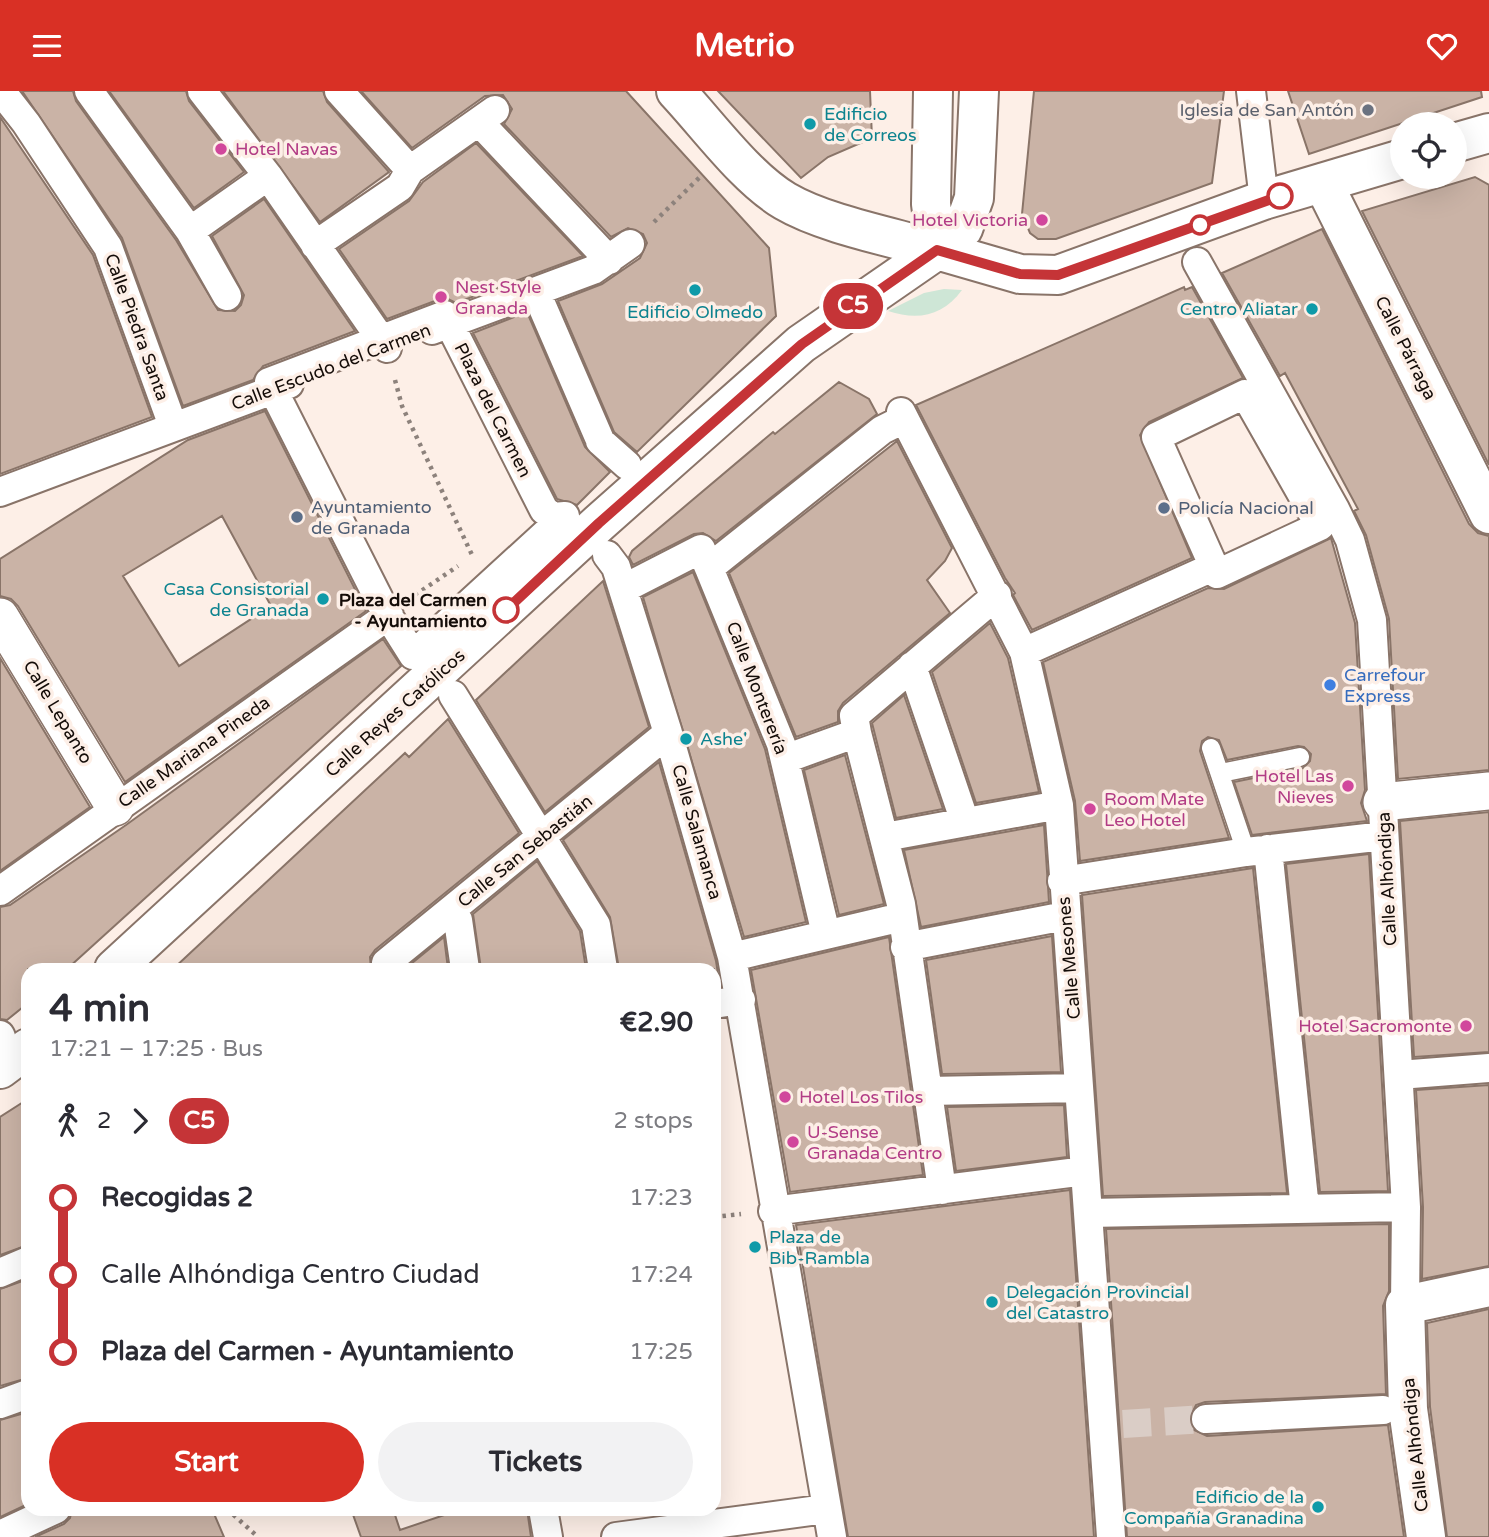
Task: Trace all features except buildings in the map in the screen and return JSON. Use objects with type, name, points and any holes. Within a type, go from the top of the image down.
[{"type":"main road","points":[[676,91],[761,182],[785,201],[817,215],[1020,274],[1058,275],[1081,269],[1264,200],[1390,163]]},
{"type":"main road","points":[[933,102],[931,204],[937,250]]},
{"type":"main road","name":"Calle Reyes Católicos","points":[[121,963],[599,523],[802,344],[963,229],[974,198],[979,103]]},
{"type":"main road","points":[[1467,139],[1489,133]]},
{"type":"main road","name":"Calle Párraga","points":[[1323,183],[1489,514]]},
{"type":"main road","points":[[0,1069],[21,1053]]},
{"type":"main road","points":[[1405,1305],[1489,1287]]},
{"type":"main road","name":"Calle Alhóndiga","points":[[1405,1305],[1408,1409],[1426,1537]]},
{"type":"street","name":"Calle Piedra Santa","points":[[1,91],[108,247],[173,426]]},
{"type":"street","points":[[89,91],[190,231],[227,296]]},
{"type":"street","points":[[202,91],[268,176],[385,344]]},
{"type":"street","points":[[339,91],[410,170]]},
{"type":"street","points":[[1251,91],[1264,200]]},
{"type":"street","points":[[315,245],[400,187],[410,170],[487,116],[620,252]]},
{"type":"street","points":[[190,231],[268,176]]},
{"type":"street","name":"Calle Escudo del Carmen","points":[[0,492],[272,391],[385,344],[536,292],[620,252]]},
{"type":"street","name":"Calle Alhóndiga","points":[[1197,261],[1350,540],[1372,621],[1406,1207],[1405,1305]]},
{"type":"street","points":[[536,292],[600,441],[626,465]]},
{"type":"street","name":"Plaza del Carmen","points":[[272,391],[389,615],[413,655],[565,516],[557,518],[546,513],[448,323]]},
{"type":"street","points":[[1245,394],[1320,526],[1217,574],[1213,567],[1156,437],[1245,394]]},
{"type":"street","name":"Calle Mesones","points":[[709,568],[902,416],[967,547],[997,595],[1024,652],[1059,805],[1062,881],[1088,1213],[1113,1424],[1111,1537]]},
{"type":"street","points":[[622,589],[701,549],[709,568]]},
{"type":"street","name":"Calle Salamanca","points":[[607,555],[616,567],[668,733],[732,957],[731,999]]},
{"type":"street","points":[[1024,652],[1213,567]]},
{"type":"street","name":"Calle Monterería","points":[[709,568],[785,759],[826,934]]},
{"type":"street","points":[[942,1190],[902,918],[885,837],[854,716],[997,595]]},
{"type":"street","name":"Calle Mariana Pineda","points":[[0,891],[389,615]]},
{"type":"street","name":"Calle Lepanto","points":[[0,617],[115,807]]},
{"type":"street","points":[[912,666],[965,823]]},
{"type":"street","points":[[453,695],[596,925],[602,963]]},
{"type":"street","name":"Calle San Sebastián","points":[[386,963],[543,838],[668,733]]},
{"type":"street","points":[[785,759],[858,733]]},
{"type":"street","points":[[1062,881],[1257,851],[1489,791]]},
{"type":"street","points":[[885,837],[1059,805]]},
{"type":"street","points":[[1257,851],[1305,1209]]},
{"type":"street","points":[[451,911],[458,920],[464,963]]},
{"type":"street","points":[[905,947],[1065,916]]},
{"type":"street","points":[[732,957],[902,918]]},
{"type":"street","points":[[616,1537],[830,1530],[782,1210],[731,999]]},
{"type":"street","points":[[1399,1075],[1489,1068]]},
{"type":"street","points":[[928,1091],[1079,1088]]},
{"type":"street","points":[[782,1210],[1085,1171]]},
{"type":"street","points":[[1088,1213],[1406,1207]]},
{"type":"street","points":[[0,1273],[21,1264]]},
{"type":"street","points":[[0,1404],[21,1396]]},
{"type":"street","points":[[1206,1419],[1383,1410]]},
{"type":"street","points":[[0,1535],[41,1516]]},
{"type":"street","points":[[544,1516],[548,1537]]},
{"type":"lane","points":[[1211,748],[1257,851]]},
{"type":"lane","points":[[1221,773],[1300,757]]},
{"type":"path","points":[[620,252],[702,175]]},
{"type":"path","points":[[385,344],[402,406],[472,556],[493,581]]},
{"type":"path","points":[[415,595],[472,556]]},
{"type":"path","points":[[236,1516],[258,1537]]},
{"type":"green space","points":[[944,289],[962,290],[947,306],[938,311],[910,316],[888,311],[924,293]]},
{"type":"tunnel","points":[[1123,1424],[1206,1419]]},
{"type":"bus line","name":"C5","points":[[506,610],[599,523],[802,344],[834,319],[937,250],[1020,274],[1058,275],[1280,196]]},
{"type":"place","name":"Iglesia de San Antón","points":[[1368,110]]},
{"type":"place","name":"Edificio de Correos","points":[[810,124]]},
{"type":"place","name":"Hotel Navas","points":[[221,149]]},
{"type":"place","name":"Hotel Victoria","points":[[1042,220]]},
{"type":"place","name":"Edificio Olmedo","points":[[695,290]]},
{"type":"place","name":"Nest Style Granada","points":[[441,297]]},
{"type":"place","name":"Centro Aliatar","points":[[1312,309]]},
{"type":"place","name":"Policía Nacional","points":[[1164,508]]},
{"type":"place","name":"Ayuntamiento de Granada","points":[[297,517]]},
{"type":"place","name":"Casa Consistorial de Granada","points":[[323,599]]},
{"type":"place","name":"Plaza del Carmen - Ayuntamiento","points":[[506,610]]},
{"type":"place","name":"Carrefour Express","points":[[1330,685]]},
{"type":"place","name":"Ashe'","points":[[686,739]]},
{"type":"place","name":"Hotel Las Nieves","points":[[1348,786]]},
{"type":"place","name":"Room Mate Leo Hotel","points":[[1090,809]]},
{"type":"place","name":"Hotel Sacromonte","points":[[1466,1026]]},
{"type":"place","name":"Hotel Los Tilos","points":[[785,1097]]},
{"type":"place","name":"U-Sense Granada Centro","points":[[793,1142]]},
{"type":"place","name":"Plaza de Bib-Rambla","points":[[755,1247]]},
{"type":"place","name":"Delegación Provincial del Catastro","points":[[992,1302]]},
{"type":"place","name":"Edificio de la Compañía Granadina","points":[[1318,1507]]}]
